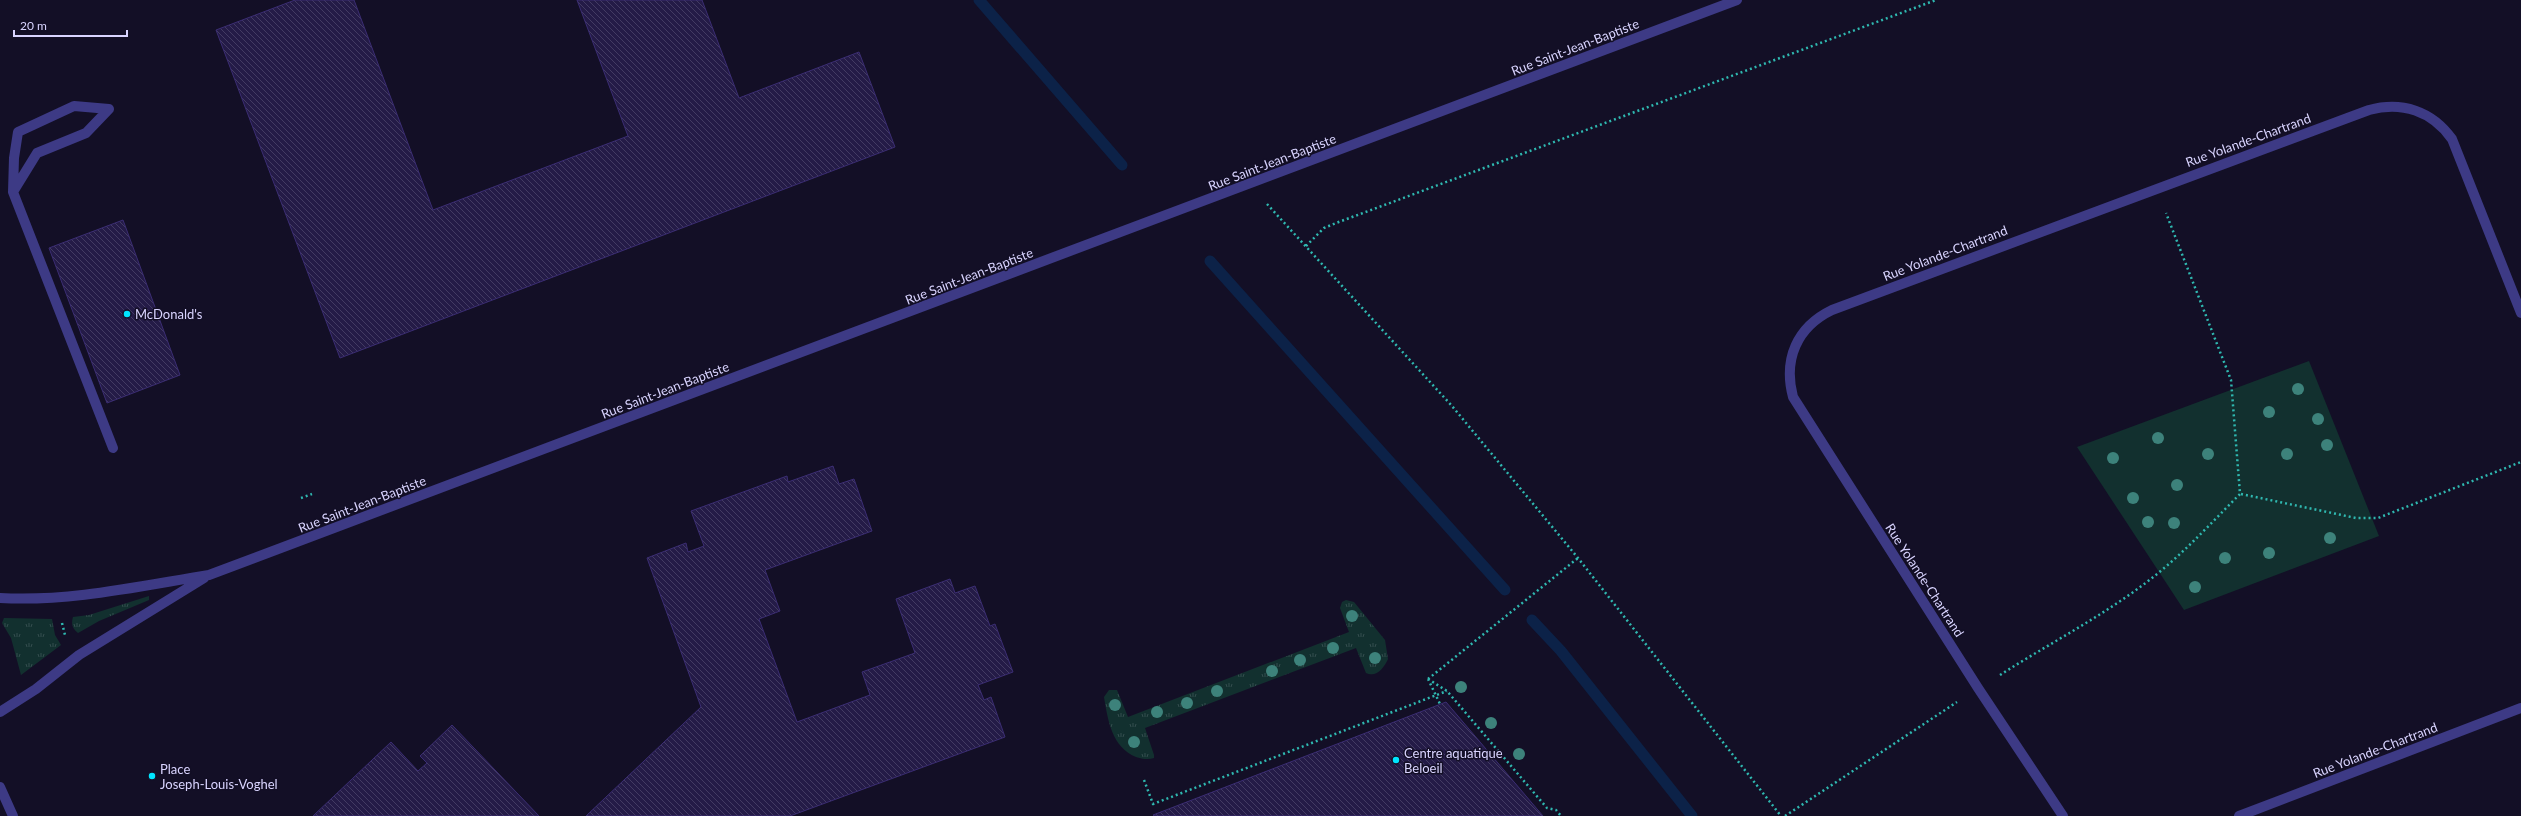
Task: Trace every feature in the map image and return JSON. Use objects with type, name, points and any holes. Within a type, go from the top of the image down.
[{"type":"street","name":"Rue Saint-Jean-Baptiste","points":[[0,598],[20,599],[91,595],[209,575],[1737,0]]},
{"type":"street","points":[[13,192],[37,153],[86,133],[109,109],[74,106],[18,132],[14,158],[13,192],[113,448]]},
{"type":"street","name":"Rue Yolande-Chartrand","points":[[2063,816],[1978,688],[1794,397],[1790,380],[1790,362],[1795,345],[1804,330],[1812,322],[1832,310],[2369,110],[2393,106],[2404,107],[2427,115],[2441,125],[2452,139],[2521,313]]},
{"type":"street","name":"Rue Saint-Jean-Baptiste","points":[[0,712],[36,689],[79,655],[209,575]]},
{"type":"street","name":"Rue Yolande-Chartrand","points":[[2239,816],[2521,708]]},
{"type":"street","points":[[0,787],[13,816]]},
{"type":"path","points":[[1306,246],[1324,228],[1936,0]]},
{"type":"path","points":[[1249,184],[1452,406],[1578,558],[1781,816]]},
{"type":"path","points":[[2002,674],[2130,594],[2169,564],[2240,494],[2231,380],[2166,213]]},
{"type":"path","points":[[2240,494],[2356,518],[2378,518],[2521,462]]},
{"type":"path","name":"Rue Saint-Jean-Baptiste","points":[[301,498],[312,494]]},
{"type":"path","points":[[1428,679],[1578,558]]},
{"type":"path","points":[[1428,679],[1447,691],[1547,808],[1556,810],[1561,816]]},
{"type":"path","points":[[1428,679],[1440,704]]},
{"type":"path","points":[[1144,780],[1153,804],[1436,697],[1447,691]]},
{"type":"path","points":[[1785,816],[1956,703]]},
{"type":"green space","points":[[2309,361],[2379,536],[2184,610],[2077,447]]},
{"type":"green space","points":[[149,596],[149,600],[99,621],[78,633],[72,626],[73,617],[89,615]]},
{"type":"green space","points":[[1346,600],[1354,602],[1385,640],[1388,659],[1382,669],[1376,673],[1366,673],[1356,648],[1145,728],[1154,758],[1145,759],[1136,757],[1128,753],[1116,740],[1107,715],[1104,697],[1109,690],[1117,690],[1128,717],[1349,632],[1340,608],[1342,602]]},
{"type":"green space","points":[[4,618],[52,619],[55,635],[61,645],[21,675],[11,638],[2,623]]},
{"type":"building","points":[[295,0],[354,0],[433,210],[628,136],[577,0],[702,0],[739,98],[859,52],[895,147],[340,358],[216,30]]},
{"type":"building","points":[[123,220],[180,375],[107,403],[49,248]]},
{"type":"building","points":[[833,466],[839,484],[854,479],[872,531],[765,570],[780,611],[759,619],[797,722],[870,695],[862,672],[915,653],[896,599],[950,579],[955,593],[975,586],[990,626],[995,624],[1013,672],[978,685],[984,700],[991,697],[1005,737],[790,816],[586,816],[701,707],[647,558],[686,543],[688,552],[704,546],[691,511],[787,476],[788,482]]},
{"type":"building","name":"Centre aquatique Beloeil","points":[[1446,702],[1543,816],[1153,815]]},
{"type":"building","points":[[452,725],[539,816],[313,816],[391,742],[418,771],[427,763],[420,756]]},
{"type":"waterway","points":[[979,0],[1122,165]]},
{"type":"waterway","points":[[1210,261],[1505,590]]},
{"type":"waterway","points":[[1532,620],[1561,651],[1692,816]]},
{"type":"place","name":"McDonald's","points":[[127,314]]},
{"type":"place","name":"Centre aquatique Beloeil","points":[[1396,760]]},
{"type":"place","name":"Place Joseph-Louis-Voghel","points":[[152,776]]}]
